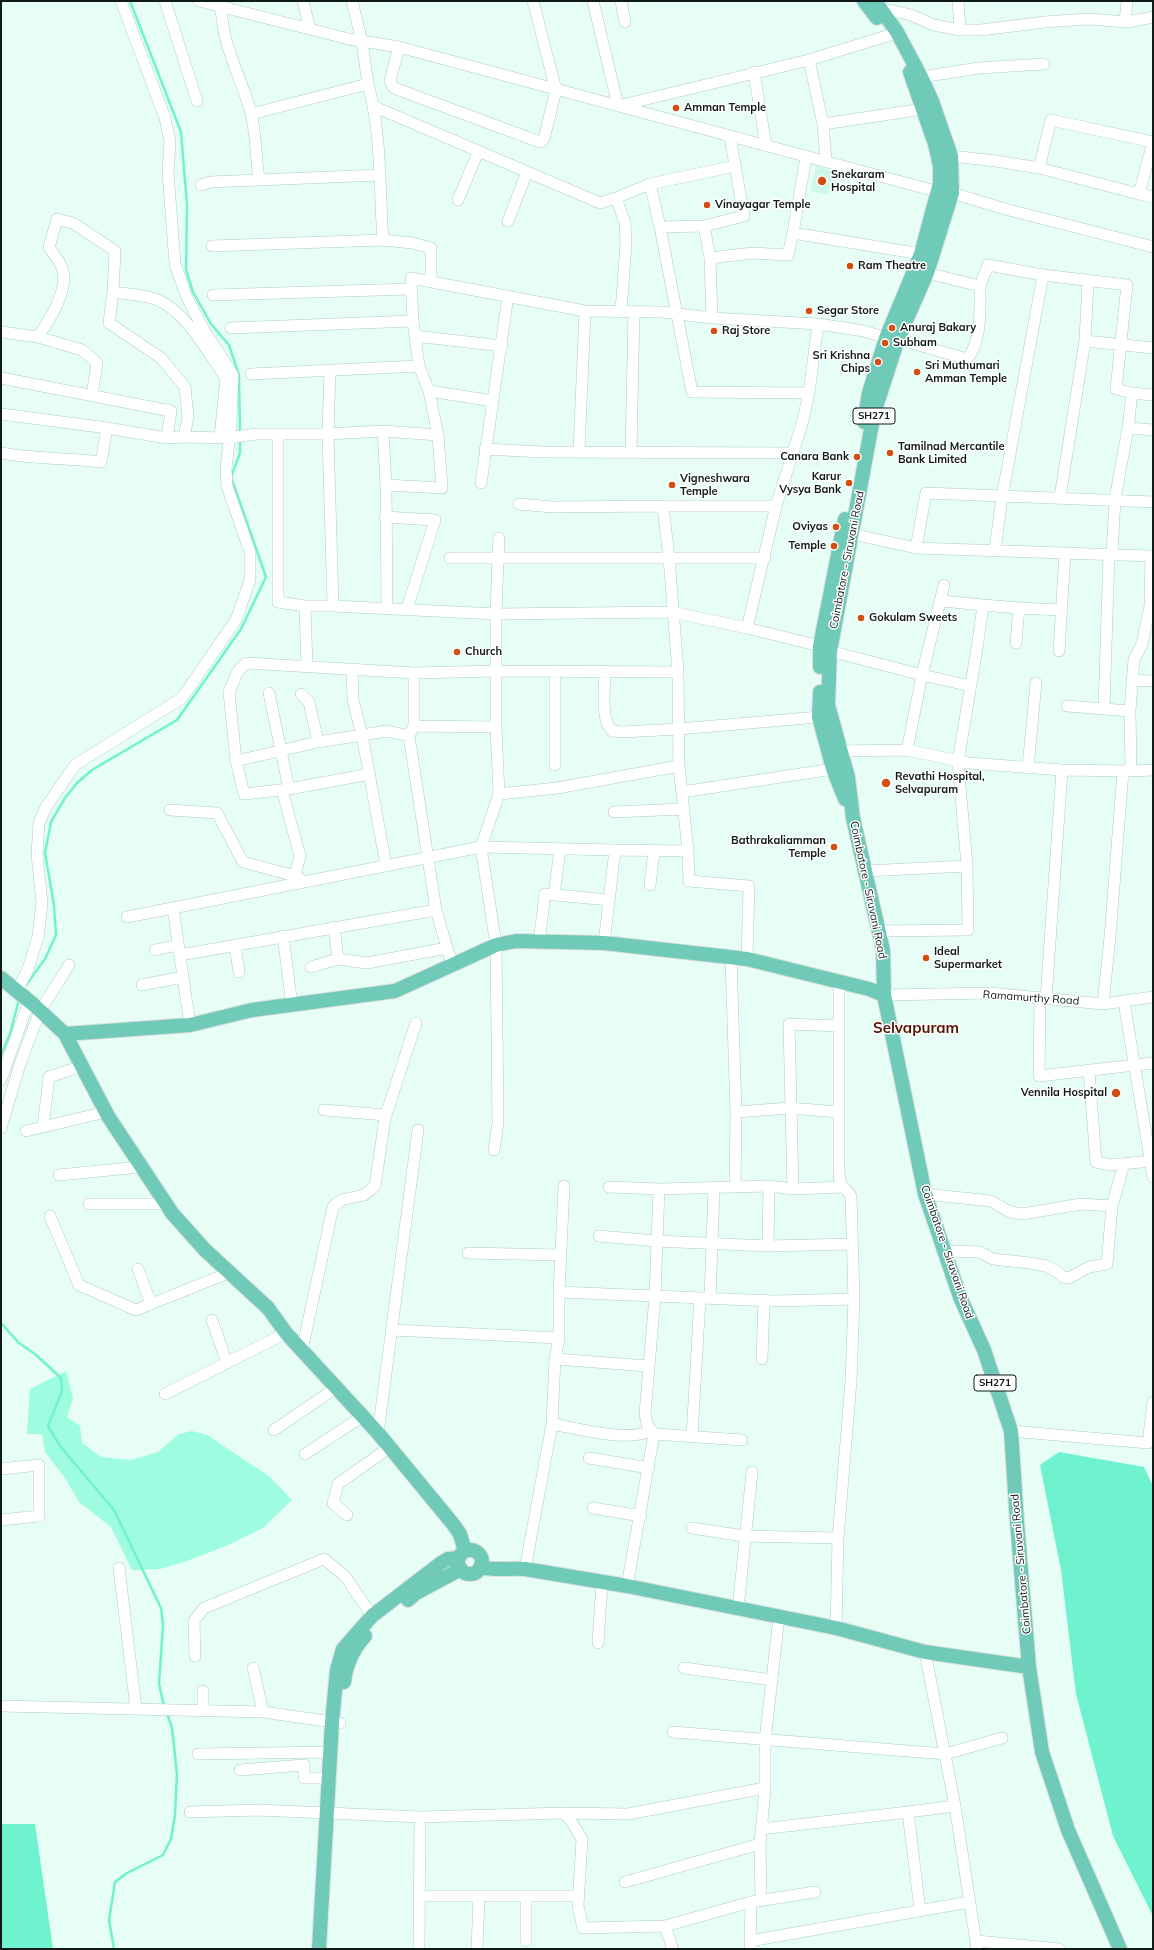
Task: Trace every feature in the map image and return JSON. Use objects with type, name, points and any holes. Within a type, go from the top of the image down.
[{"type":"main road","points":[[853,818],[833,769],[819,717],[825,649],[869,393],[892,338],[921,254],[945,192],[935,144],[912,77],[890,35],[864,1]]},
{"type":"main road","name":"Coimbatore - Siruvani Road","points":[[884,5],[896,32],[921,77],[946,137],[951,156],[945,192],[927,273],[892,338],[874,413],[852,534],[825,649],[828,705],[839,751],[848,777],[853,818],[883,950],[884,995],[925,1194],[946,1251],[960,1297],[984,1350],[1011,1431],[1016,1522],[1029,1667],[1042,1752],[1068,1830],[1120,1949]]},
{"type":"main road","points":[[65,1034],[190,1025],[252,1010],[395,992],[496,945],[516,941],[604,943],[747,959],[869,989],[884,995]]},
{"type":"main road","points":[[869,989],[879,980],[884,969]]},
{"type":"main road","points":[[1,978],[24,996],[65,1034],[106,1112],[165,1204],[205,1250],[231,1272],[268,1308],[286,1333],[378,1433],[453,1524],[460,1534],[462,1559],[465,1572],[473,1573],[481,1562],[491,1558],[510,1568],[525,1569],[627,1586],[836,1628],[925,1652],[1029,1667]]},
{"type":"main road","points":[[319,1949],[331,1812],[331,1752],[345,1674],[355,1648],[371,1629],[462,1559],[476,1552],[481,1562]]},
{"type":"main road","points":[[327,1949],[337,1670],[343,1649],[372,1616],[441,1563],[448,1559],[462,1559]]},
{"type":"street","points":[[121,1],[165,118],[168,130],[170,142],[168,172],[174,264],[187,298],[204,330],[233,375],[231,423],[224,437]]},
{"type":"street","points":[[165,1],[197,101]]},
{"type":"street","points":[[199,1],[221,4],[362,42],[399,47],[730,137],[806,157],[826,160],[1005,209],[1153,247]]},
{"type":"street","points":[[303,1],[310,29]]},
{"type":"street","points":[[352,1],[362,42],[368,84],[375,107],[380,145],[380,201],[383,240]]},
{"type":"street","points":[[399,47],[390,81],[394,88],[540,142],[544,139],[556,90],[534,1]]},
{"type":"street","points":[[593,1],[618,106]]},
{"type":"street","points":[[621,1],[625,22]]},
{"type":"street","points":[[958,1],[960,30]]},
{"type":"street","points":[[1124,22],[1127,1]]},
{"type":"street","points":[[221,4],[221,24],[229,56],[251,114],[259,180]]},
{"type":"street","points":[[884,5],[934,25],[960,30],[981,30],[1046,22],[1088,19],[1124,22],[1153,17]]},
{"type":"street","points":[[618,106],[754,72],[809,60],[890,35]]},
{"type":"street","points":[[809,60],[823,124],[826,160]]},
{"type":"street","points":[[921,77],[979,68],[1044,64]]},
{"type":"street","points":[[754,72],[766,146]]},
{"type":"street","points":[[251,114],[368,84]]},
{"type":"street","points":[[375,107],[600,203],[650,184],[735,166]]},
{"type":"street","points":[[823,124],[923,109]]},
{"type":"street","points":[[1039,168],[1051,120],[1153,142],[1139,194]]},
{"type":"street","points":[[660,227],[704,226],[744,216],[730,137]]},
{"type":"street","points":[[458,200],[478,152]]},
{"type":"street","points":[[951,156],[1039,168],[1153,197]]},
{"type":"street","points":[[710,258],[753,253],[788,255],[794,233],[806,157]]},
{"type":"street","points":[[508,221],[527,172]]},
{"type":"street","points":[[201,185],[210,182],[380,175]]},
{"type":"street","points":[[650,184],[678,315],[692,392],[809,393]]},
{"type":"street","points":[[616,198],[625,223],[626,244],[621,311]]},
{"type":"street","points":[[38,337],[53,315],[64,281],[62,268],[49,247],[57,219],[73,223],[115,251],[113,292],[109,323],[161,358],[185,387],[188,417],[184,437]]},
{"type":"street","points":[[704,226],[710,258],[712,318]]},
{"type":"street","points":[[794,233],[921,254]]},
{"type":"street","points":[[212,246],[383,240],[412,243],[431,248],[431,280]]},
{"type":"street","points":[[386,485],[442,488],[438,435],[429,391],[419,366],[413,321],[411,278],[431,280],[585,311],[662,312],[712,318],[818,324],[864,331],[967,359],[971,355],[979,328],[980,286],[988,265],[1043,275],[1127,285],[1122,345],[1116,389],[1132,393],[1153,395]]},
{"type":"street","points":[[927,273],[980,286]]},
{"type":"street","points":[[995,550],[1002,496],[1043,275]]},
{"type":"street","points":[[1060,497],[1084,341],[1088,280]]},
{"type":"street","points":[[213,295],[411,289]]},
{"type":"street","points":[[1,1080],[24,996],[27,972],[38,937],[42,903],[37,855],[40,824],[46,807],[75,765],[182,698],[236,620],[250,580],[250,552],[227,486],[224,437],[226,378],[181,317],[158,300],[113,292]]},
{"type":"street","points":[[481,483],[502,346],[508,296]]},
{"type":"street","points":[[580,451],[585,311]]},
{"type":"street","points":[[631,451],[634,312]]},
{"type":"street","points":[[231,328],[413,321]]},
{"type":"street","points":[[747,628],[776,506],[802,424],[809,393],[818,324]]},
{"type":"street","points":[[1,332],[38,337],[82,350],[97,363],[92,395]]},
{"type":"street","points":[[415,336],[502,346]]},
{"type":"street","points":[[1084,341],[1153,348]]},
{"type":"street","points":[[251,374],[419,366]]},
{"type":"street","points":[[330,370],[328,434],[333,606]]},
{"type":"street","points":[[1,378],[171,411],[167,438]]},
{"type":"street","points":[[429,391],[493,401]]},
{"type":"street","points":[[1104,709],[1115,499],[1128,428],[1132,393]]},
{"type":"street","points":[[1,414],[107,428],[167,438],[224,437],[256,434],[328,434],[383,431],[438,435]]},
{"type":"street","points":[[1,453],[30,458],[64,458],[101,462],[107,428]]},
{"type":"street","points":[[1128,428],[1153,430]]},
{"type":"street","points":[[383,431],[386,485],[385,517],[387,608]]},
{"type":"street","points":[[278,434],[278,602],[304,606],[387,608],[496,614],[672,612],[747,628],[922,675],[971,686]]},
{"type":"street","points":[[485,450],[792,453]]},
{"type":"street","points":[[916,548],[926,493],[1115,499],[1153,502]]},
{"type":"street","points":[[520,504],[552,507],[776,506]]},
{"type":"street","points":[[663,506],[669,558],[672,612],[678,672],[679,766],[688,851],[689,882],[749,886],[747,959]]},
{"type":"street","points":[[385,517],[435,520],[407,609]]},
{"type":"street","points":[[852,534],[916,548],[1151,556],[1151,606],[1142,644],[1134,660],[1127,771],[1103,1004]]},
{"type":"street","points":[[494,1150],[498,1123],[496,945],[481,847],[499,794],[496,727],[496,614],[499,538]]},
{"type":"street","points":[[1059,651],[1065,553]]},
{"type":"street","points":[[450,558],[764,558]]},
{"type":"street","points":[[907,750],[922,675],[942,601],[944,585]]},
{"type":"street","points":[[942,601],[1061,610]]},
{"type":"street","points":[[879,931],[968,930],[967,866],[958,762],[983,605]]},
{"type":"street","points":[[304,606],[307,667]]},
{"type":"street","points":[[1016,643],[1019,608]]},
{"type":"street","points":[[370,774],[285,789],[244,794],[236,761],[229,692],[238,671],[246,663],[414,673],[496,671],[678,672]]},
{"type":"street","points":[[352,669],[353,700],[362,734],[386,865]]},
{"type":"street","points":[[555,671],[556,765]]},
{"type":"street","points":[[605,671],[605,718],[608,727],[612,731],[678,730],[819,717]]},
{"type":"street","points":[[414,673],[411,731],[436,910],[452,965]]},
{"type":"street","points":[[1132,680],[1153,681]]},
{"type":"street","points":[[1028,767],[1036,683]]},
{"type":"street","points":[[269,693],[280,750],[285,789],[300,856],[300,879]]},
{"type":"street","points":[[301,694],[309,702],[318,742]]},
{"type":"street","points":[[1067,706],[1130,711]]},
{"type":"street","points":[[236,761],[280,750],[362,734],[387,731],[496,727]]},
{"type":"street","points":[[839,751],[907,750],[958,762],[1062,770],[1153,770]]},
{"type":"street","points":[[499,794],[557,788],[679,766]]},
{"type":"street","points":[[682,792],[833,769]]},
{"type":"street","points":[[1062,770],[1043,998],[1039,1076],[1153,1063]]},
{"type":"street","points":[[614,812],[684,809]]},
{"type":"street","points":[[170,810],[217,813],[243,862],[300,879]]},
{"type":"street","points":[[127,917],[300,879],[481,847],[688,851]]},
{"type":"street","points":[[554,895],[560,849]]},
{"type":"street","points":[[604,943],[616,850]]},
{"type":"street","points":[[650,885],[654,851]]},
{"type":"street","points":[[865,871],[967,866]]},
{"type":"street","points":[[539,942],[545,894],[610,900]]},
{"type":"street","points":[[173,908],[190,1025]]},
{"type":"street","points":[[155,950],[179,950],[235,944],[436,910]]},
{"type":"street","points":[[334,927],[338,959]]},
{"type":"street","points":[[283,936],[292,1005]]},
{"type":"street","points":[[235,944],[239,972]]},
{"type":"street","points":[[311,967],[338,959],[367,963],[447,948]]},
{"type":"street","points":[[732,958],[736,1112],[735,1187]]},
{"type":"street","points":[[1,1128],[20,1064],[40,1011],[69,965]]},
{"type":"street","points":[[142,986],[183,977]]},
{"type":"street","points":[[836,1628],[838,1538],[851,1381],[854,1299],[854,1260],[851,1244],[851,1197],[849,1191],[843,1187],[840,1181],[838,1112],[839,982]]},
{"type":"street","name":"Ramamurthy Road","points":[[884,995],[990,993],[1103,1004],[1153,997]]},
{"type":"street","points":[[1124,1002],[1153,1177]]},
{"type":"street","points":[[302,1350],[333,1207],[341,1200],[364,1195],[375,1186],[386,1115],[416,1023]]},
{"type":"street","points":[[793,1188],[789,1024],[838,1026]]},
{"type":"street","points":[[42,1127],[49,1077],[82,1066]]},
{"type":"street","points":[[1089,1070],[1096,1162],[1111,1165],[1151,1161]]},
{"type":"street","points":[[736,1112],[790,1108],[838,1112]]},
{"type":"street","points":[[324,1110],[386,1115]]},
{"type":"street","points":[[26,1131],[106,1112]]},
{"type":"street","points":[[378,1433],[418,1130]]},
{"type":"street","points":[[946,1251],[980,1252],[993,1258],[1046,1266],[1056,1270],[1063,1277],[1069,1278],[1089,1267],[1107,1264],[1112,1206],[1124,1164]]},
{"type":"street","points":[[59,1175],[140,1167]]},
{"type":"street","points":[[525,1569],[552,1424],[556,1359],[559,1338],[560,1255],[564,1186]]},
{"type":"street","points":[[609,1188],[659,1189],[769,1186],[793,1188],[843,1187]]},
{"type":"street","points":[[768,1246],[769,1186]]},
{"type":"street","points":[[692,1437],[705,1298],[712,1244],[714,1188]]},
{"type":"street","points":[[627,1586],[641,1516],[653,1432],[645,1414],[654,1296],[659,1189]]},
{"type":"street","points":[[925,1194],[991,1201],[1010,1212],[1023,1214],[1081,1204],[1112,1206]]},
{"type":"street","points":[[89,1204],[165,1204]]},
{"type":"street","points":[[50,1216],[79,1285],[136,1310],[231,1272]]},
{"type":"street","points":[[599,1236],[656,1241],[768,1246],[851,1244]]},
{"type":"street","points":[[468,1253],[560,1255]]},
{"type":"street","points":[[138,1269],[151,1304]]},
{"type":"street","points":[[559,1292],[764,1300],[854,1299]]},
{"type":"street","points":[[762,1359],[764,1300]]},
{"type":"street","points":[[212,1320],[227,1363]]},
{"type":"street","points":[[392,1330],[559,1338]]},
{"type":"street","points":[[165,1394],[286,1333]]},
{"type":"street","points":[[556,1359],[648,1366]]},
{"type":"street","points":[[274,1430],[336,1388]]},
{"type":"street","points":[[1011,1431],[1150,1448],[1153,1402]]},
{"type":"street","points":[[305,1454],[363,1416]]},
{"type":"street","points":[[552,1424],[608,1433],[640,1435],[653,1432],[692,1437],[742,1440]]},
{"type":"street","points":[[347,1515],[333,1503],[338,1484],[390,1447]]},
{"type":"street","points":[[589,1458],[649,1468]]},
{"type":"street","points":[[1,1469],[39,1465],[39,1516],[1,1520]]},
{"type":"street","points":[[738,1609],[744,1536],[752,1472]]},
{"type":"street","points":[[593,1508],[641,1516]]},
{"type":"street","points":[[692,1528],[744,1536],[838,1538]]},
{"type":"street","points":[[195,1656],[194,1620],[204,1608],[324,1558],[345,1576],[372,1616]]},
{"type":"street","points":[[119,1568],[136,1708]]},
{"type":"street","points":[[598,1644],[602,1582]]},
{"type":"street","points":[[779,1617],[765,1741],[765,1788],[756,1901],[750,1945],[920,1910],[970,1902]]},
{"type":"street","points":[[925,1652],[956,1806],[977,1945],[1059,1949]]},
{"type":"street","points":[[253,1668],[263,1712]]},
{"type":"street","points":[[684,1668],[772,1680]]},
{"type":"street","points":[[202,1710],[204,1692]]},
{"type":"street","points":[[1,1706],[263,1712],[336,1723]]},
{"type":"street","points":[[673,1732],[765,1741],[945,1754],[1002,1738]]},
{"type":"street","points":[[198,1754],[331,1752]]},
{"type":"street","points":[[240,1770],[304,1765],[304,1778],[330,1778]]},
{"type":"street","points":[[190,1812],[258,1810],[420,1817],[564,1813],[628,1814],[765,1788]]},
{"type":"street","points":[[761,1829],[956,1806]]},
{"type":"street","points":[[908,1812],[920,1910]]},
{"type":"street","points":[[564,1813],[572,1821],[582,1839],[578,1906],[583,1928],[665,1926],[756,1901],[815,1892]]},
{"type":"street","points":[[419,1949],[420,1817]]},
{"type":"street","points":[[625,1882],[760,1844]]},
{"type":"street","points":[[419,1896],[578,1896]]},
{"type":"street","points":[[477,1949],[479,1896]]},
{"type":"street","points":[[526,1896],[526,1941]]},
{"type":"street","points":[[665,1926],[673,1949]]},
{"type":"shaded area","name":"Snekaram Hospital","points":[[816,166],[834,171],[828,195],[810,191]]},
{"type":"shaded area","points":[[66,1371],[73,1398],[67,1417],[80,1426],[82,1443],[101,1457],[131,1460],[158,1452],[179,1434],[192,1431],[207,1435],[270,1477],[292,1500],[263,1528],[226,1546],[184,1562],[160,1569],[132,1570],[111,1527],[79,1502],[65,1478],[45,1452],[42,1434],[27,1434],[30,1389]]},
{"type":"shaded area","points":[[1059,1452],[1144,1467],[1153,1486],[1153,1916],[1113,1836],[1076,1694],[1061,1570],[1040,1465]]},
{"type":"shaded area","points":[[1,1824],[35,1824],[53,1949],[1,1949]]},
{"type":"waterway","points":[[130,1],[181,132],[187,205],[186,270],[193,292],[211,324],[229,345],[239,375],[240,432]]},
{"type":"waterway","points":[[26,985],[45,959],[56,935],[54,905],[45,853],[51,822],[65,798],[77,783],[92,770],[177,720],[241,629],[266,577],[231,477],[240,453],[240,439]]},
{"type":"waterway","points":[[1,1055],[10,1034],[19,999]]},
{"type":"waterway","points":[[1,1323],[19,1343],[35,1354],[61,1378],[62,1391],[48,1426],[60,1446],[114,1510],[161,1608],[163,1625],[159,1684],[164,1706]]},
{"type":"waterway","points":[[114,1949],[109,1920],[115,1882],[127,1873],[163,1855],[171,1839],[175,1815],[177,1774],[172,1728],[167,1713]]},
{"type":"place","name":"Amman Temple","points":[[676,108]]},
{"type":"place","name":"Snekaram Hospital","points":[[822,181]]},
{"type":"place","name":"Vinayagar Temple","points":[[707,205]]},
{"type":"place","name":"Ram Theatre","points":[[850,266]]},
{"type":"place","name":"Segar Store","points":[[809,311]]},
{"type":"place","name":"Anuraj Bakary","points":[[892,328]]},
{"type":"place","name":"Raj Store","points":[[714,331]]},
{"type":"place","name":"Subham","points":[[885,343]]},
{"type":"place","name":"Sri Krishna Chips","points":[[878,362]]},
{"type":"place","name":"Sri Muthumari Amman Temple","points":[[917,372]]},
{"type":"place","name":"Tamilnad Mercantile Bank Limited","points":[[890,453]]},
{"type":"place","name":"Canara Bank","points":[[857,457]]},
{"type":"place","name":"Karur Vysya Bank","points":[[849,483]]},
{"type":"place","name":"Vigneshwara Temple","points":[[672,485]]},
{"type":"place","name":"Oviyas","points":[[836,527]]},
{"type":"place","name":"Temple","points":[[834,546]]},
{"type":"place","name":"Gokulam Sweets","points":[[861,618]]},
{"type":"place","name":"Church","points":[[457,652]]},
{"type":"place","name":"Revathi Hospital, Selvapuram","points":[[886,783]]},
{"type":"place","name":"Bathrakaliamman Temple","points":[[834,847]]},
{"type":"place","name":"Ideal Supermarket","points":[[926,958]]},
{"type":"place","name":"Vennila Hospital","points":[[1116,1093]]},
{"type":"district","name":"Selvapuram","points":[[916,1028]]}]
